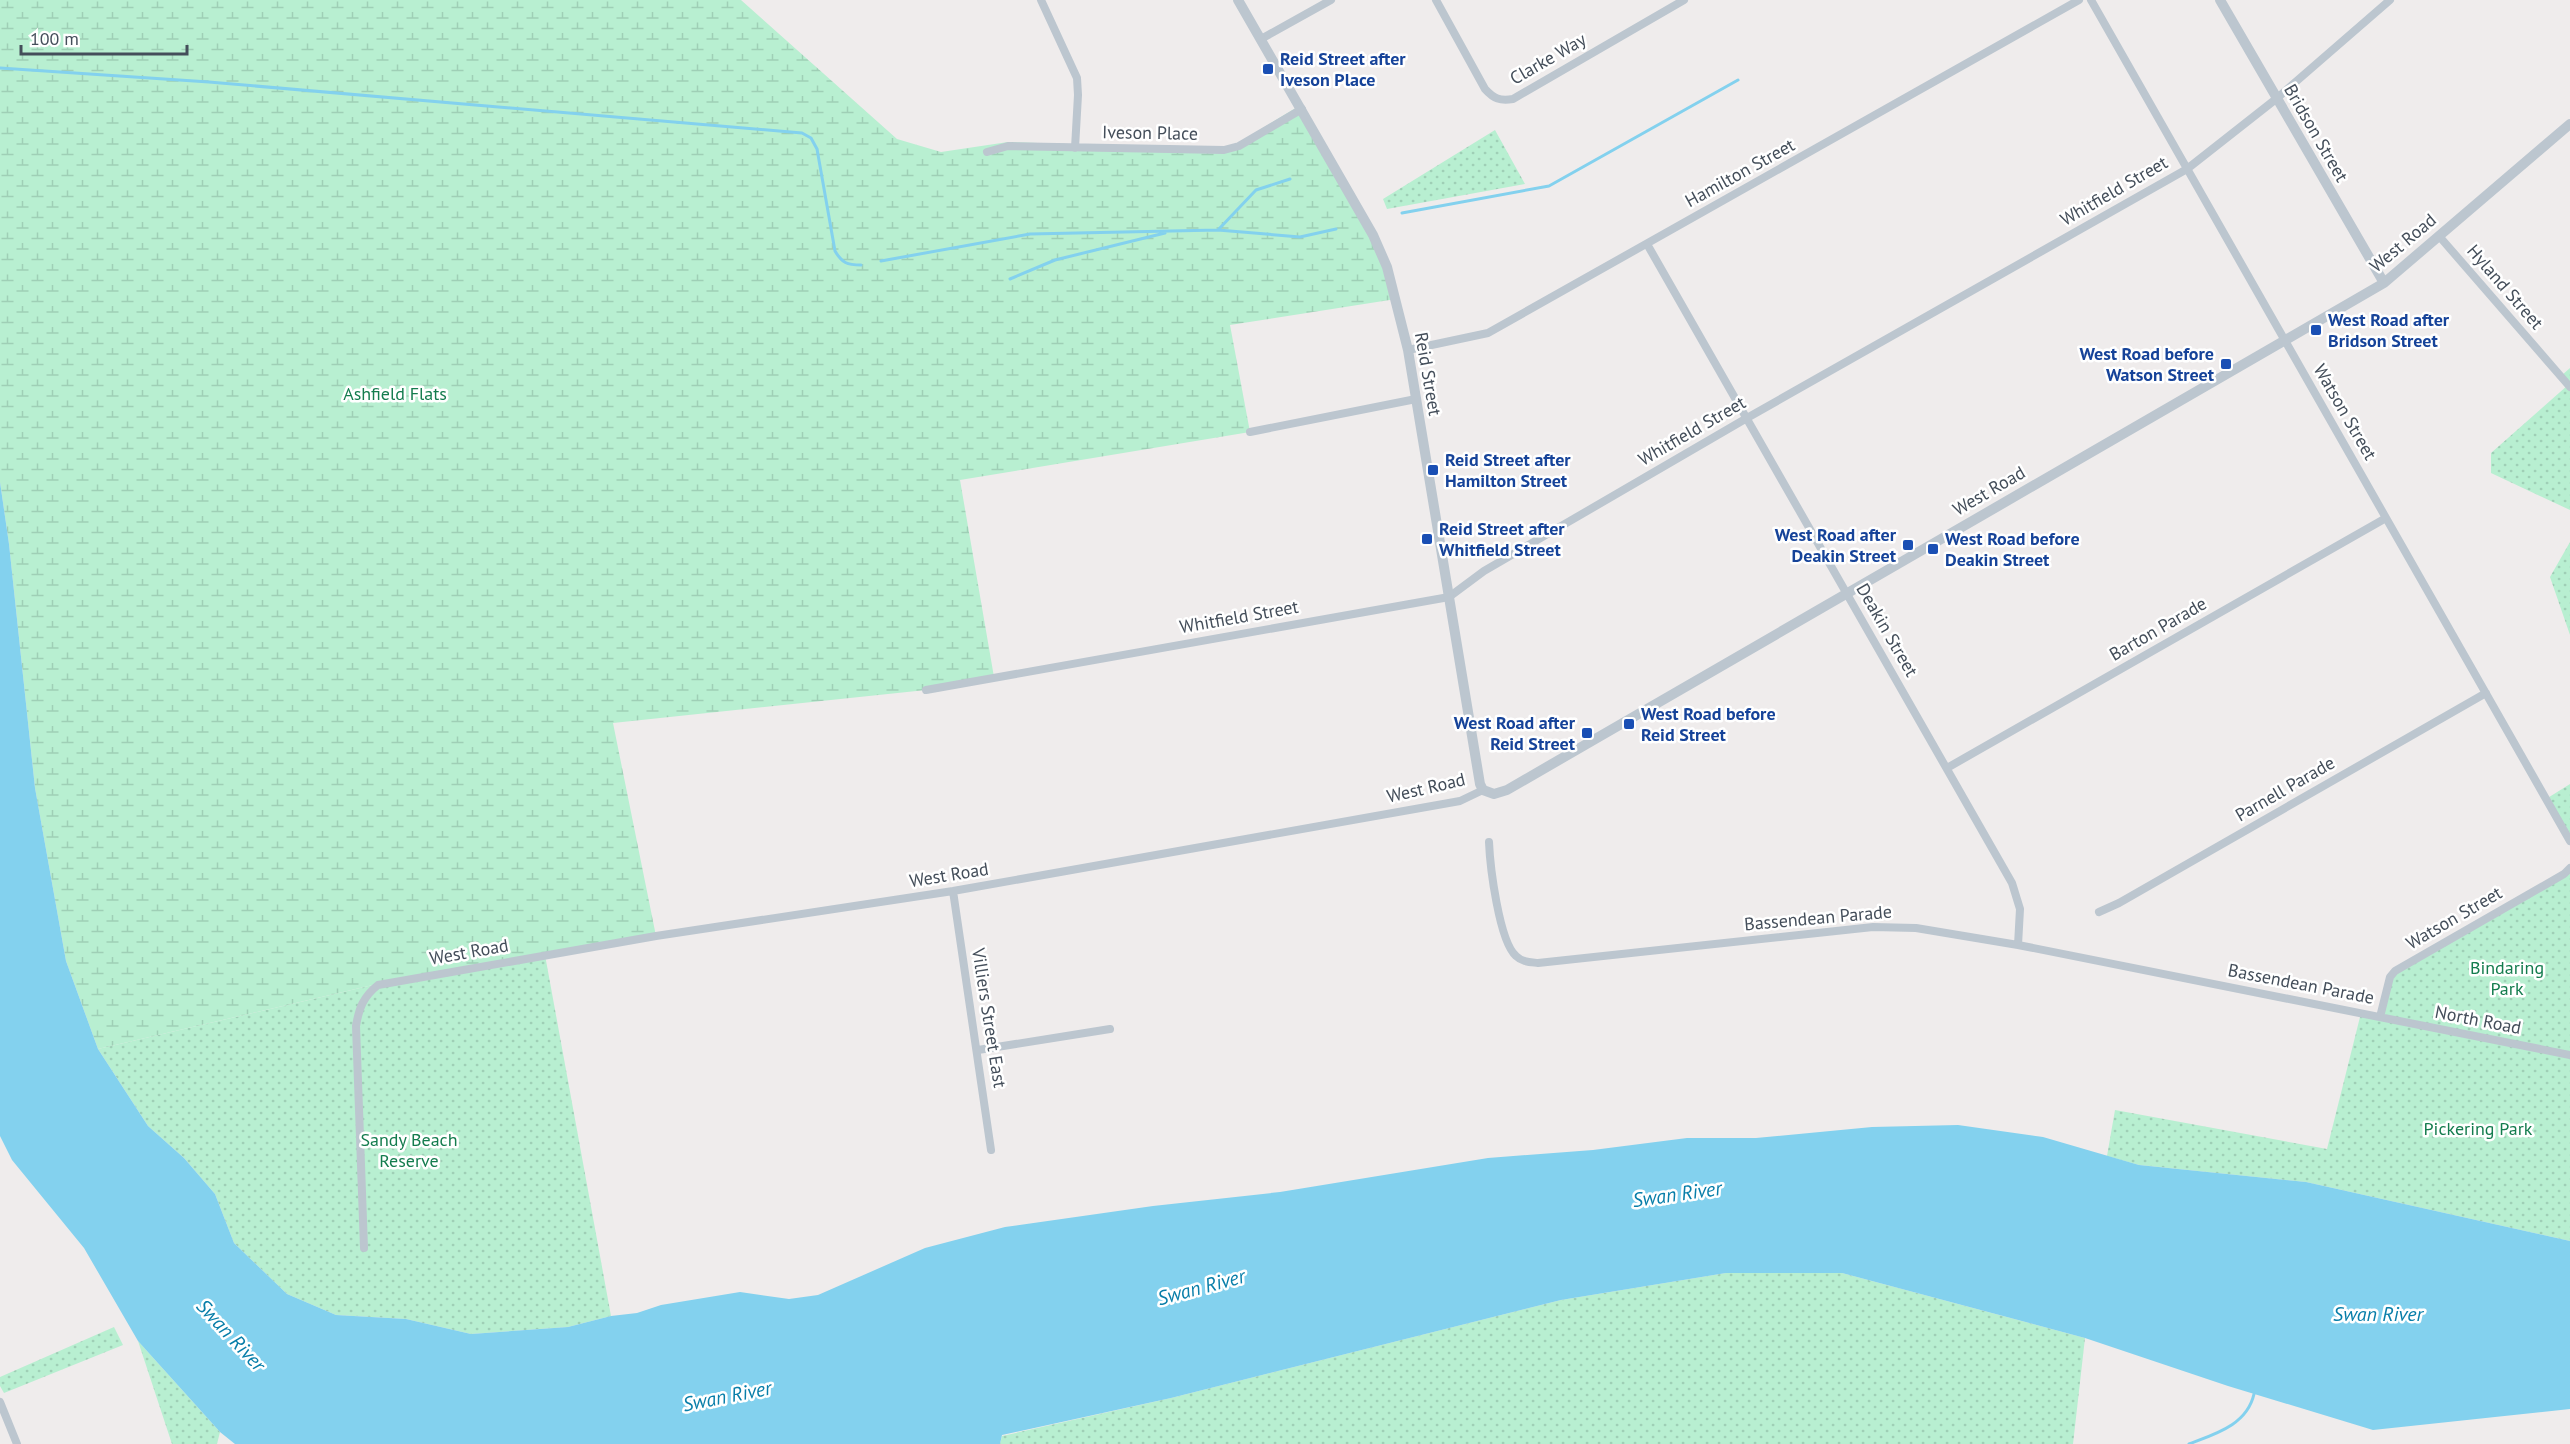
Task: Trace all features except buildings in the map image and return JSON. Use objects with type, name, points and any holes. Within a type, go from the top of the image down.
[{"type":"street","points":[[1041,0],[1077,78],[1076,148]]},
{"type":"street","name":"Reid Street","points":[[1238,0],[1381,251],[1393,286],[1408,350],[1483,790]]},
{"type":"street","points":[[1261,39],[1331,0]]},
{"type":"street","name":"Clarke Way","points":[[1436,0],[1485,88],[1498,100],[1513,99],[1684,0]]},
{"type":"street","name":"Hamilton Street","points":[[1408,350],[1488,333],[2079,0]]},
{"type":"street","name":"Watson Street","points":[[2091,0],[2570,841]]},
{"type":"street","name":"Bridson Street","points":[[2220,0],[2384,283]]},
{"type":"street","name":"Whitfield Street","points":[[926,690],[1449,597],[1484,571],[1747,418],[2187,169],[2276,99],[2390,0]]},
{"type":"street","name":"Iveson Place","points":[[987,152],[1008,146],[1215,151],[1232,149],[1302,110]]},
{"type":"street","name":"West Road","points":[[364,1248],[356,1026],[359,1007],[367,993],[378,985],[645,938],[953,891],[1460,801],[1483,790],[1494,794],[1507,790],[2384,283],[2570,124]]},
{"type":"street","name":"Hyland Street","points":[[2439,236],[2570,387]]},
{"type":"street","name":"Deakin Street","points":[[1647,244],[2018,896],[2020,909],[2018,945]]},
{"type":"street","points":[[1250,432],[1416,399]]},
{"type":"street","name":"Barton Parade","points":[[1947,768],[2386,518]]},
{"type":"street","name":"Parnell Parade","points":[[2099,912],[2119,903],[2486,693]]},
{"type":"street","name":"Bassendean Parade","points":[[1488,842],[1506,942],[1517,958],[1526,962],[1538,963],[1873,927],[1916,928],[2018,945],[2380,1017]]},
{"type":"street","name":"Watson Street","points":[[2380,1017],[2390,976],[2395,971],[2564,874],[2570,868]]},
{"type":"street","name":"Villiers Street East","points":[[953,891],[991,1150]]},
{"type":"street","name":"North Road","points":[[2380,1017],[2570,1055]]},
{"type":"street","points":[[978,1050],[1110,1029]]},
{"type":"street","points":[[0,1402],[17,1444]]},
{"type":"green space","name":"Ashfield Flats","points":[[0,0],[741,0],[897,139],[941,152],[1008,142],[1215,149],[1238,143],[1299,106],[1373,235],[1396,299],[1230,325],[1250,432],[960,480],[994,677],[926,690],[613,723],[656,936],[390,981],[98,1049],[66,961],[35,788],[9,544],[0,482]]},
{"type":"green space","points":[[1495,130],[1525,184],[1387,209],[1383,199]]},
{"type":"green space","points":[[2570,368],[2570,510],[2491,473],[2491,453],[2568,385],[2561,376]]},
{"type":"green space","points":[[2570,542],[2570,635],[2550,577]]},
{"type":"green space","points":[[2570,784],[2570,841],[2546,799]]},
{"type":"green space","name":"Pickering Park","points":[[2570,868],[2570,1241],[2306,1182],[2139,1165],[2107,1156],[2115,1110],[2327,1149],[2361,1013],[2380,1016],[2390,977]]},
{"type":"green space","name":"Sandy Beach Reserve","points":[[545,955],[611,1316],[568,1327],[471,1334],[406,1319],[336,1315],[287,1294],[234,1243],[215,1194],[184,1158],[148,1126],[98,1049],[390,981]]},
{"type":"green space","points":[[1726,1273],[1842,1273],[2085,1338],[2073,1444],[1000,1444],[1002,1436],[1171,1398],[1561,1300]]},
{"type":"green space","points":[[114,1327],[123,1345],[4,1393],[0,1386],[0,1377]]},
{"type":"green space","points":[[138,1341],[220,1432],[217,1444],[172,1444]]},
{"type":"water","name":"Swan River","points":[[0,482],[9,544],[35,788],[66,961],[98,1049],[148,1126],[184,1158],[215,1194],[234,1243],[287,1294],[336,1315],[406,1319],[471,1334],[568,1327],[611,1316],[637,1313],[661,1305],[740,1292],[789,1299],[818,1295],[925,1248],[1005,1227],[1153,1206],[1280,1192],[1488,1158],[1593,1150],[1687,1138],[1756,1138],[1872,1127],[1958,1125],[2043,1137],[2139,1165],[2306,1182],[2570,1241],[2570,1409],[2373,1430],[2228,1386],[2085,1338],[1842,1273],[1726,1273],[1561,1300],[1171,1398],[1002,1435],[1000,1444],[235,1444],[220,1432],[138,1341],[84,1248],[12,1160],[0,1136]]},
{"type":"waterway","points":[[0,68],[209,82],[802,133],[811,138],[817,149],[835,251],[845,263],[861,265]]},
{"type":"waterway","points":[[1402,213],[1549,186],[1738,80]]},
{"type":"waterway","points":[[1218,230],[1256,190],[1290,179]]},
{"type":"waterway","points":[[881,261],[1030,234],[1218,230],[1300,237],[1336,229]]},
{"type":"waterway","points":[[1010,279],[1055,260],[1165,233]]},
{"type":"waterway","points":[[2189,1444],[2219,1432],[2237,1421],[2245,1413],[2254,1394]]},
{"type":"place","name":"Reid Street after Iveson Place","points":[[1268,69]]},
{"type":"place","name":"West Road after Bridson Street","points":[[2316,330]]},
{"type":"place","name":"West Road before Watson Street","points":[[2226,364]]},
{"type":"place","name":"Reid Street after Hamilton Street","points":[[1433,470]]},
{"type":"place","name":"Reid Street after Whitfield Street","points":[[1427,539]]},
{"type":"place","name":"West Road after Deakin Street","points":[[1908,545]]},
{"type":"place","name":"West Road before Deakin Street","points":[[1933,549]]},
{"type":"place","name":"West Road before Reid Street","points":[[1629,724]]},
{"type":"place","name":"West Road after Reid Street","points":[[1587,733]]},
{"type":"park label","name":"Bindaring Park","points":[[2507,978]]}]
